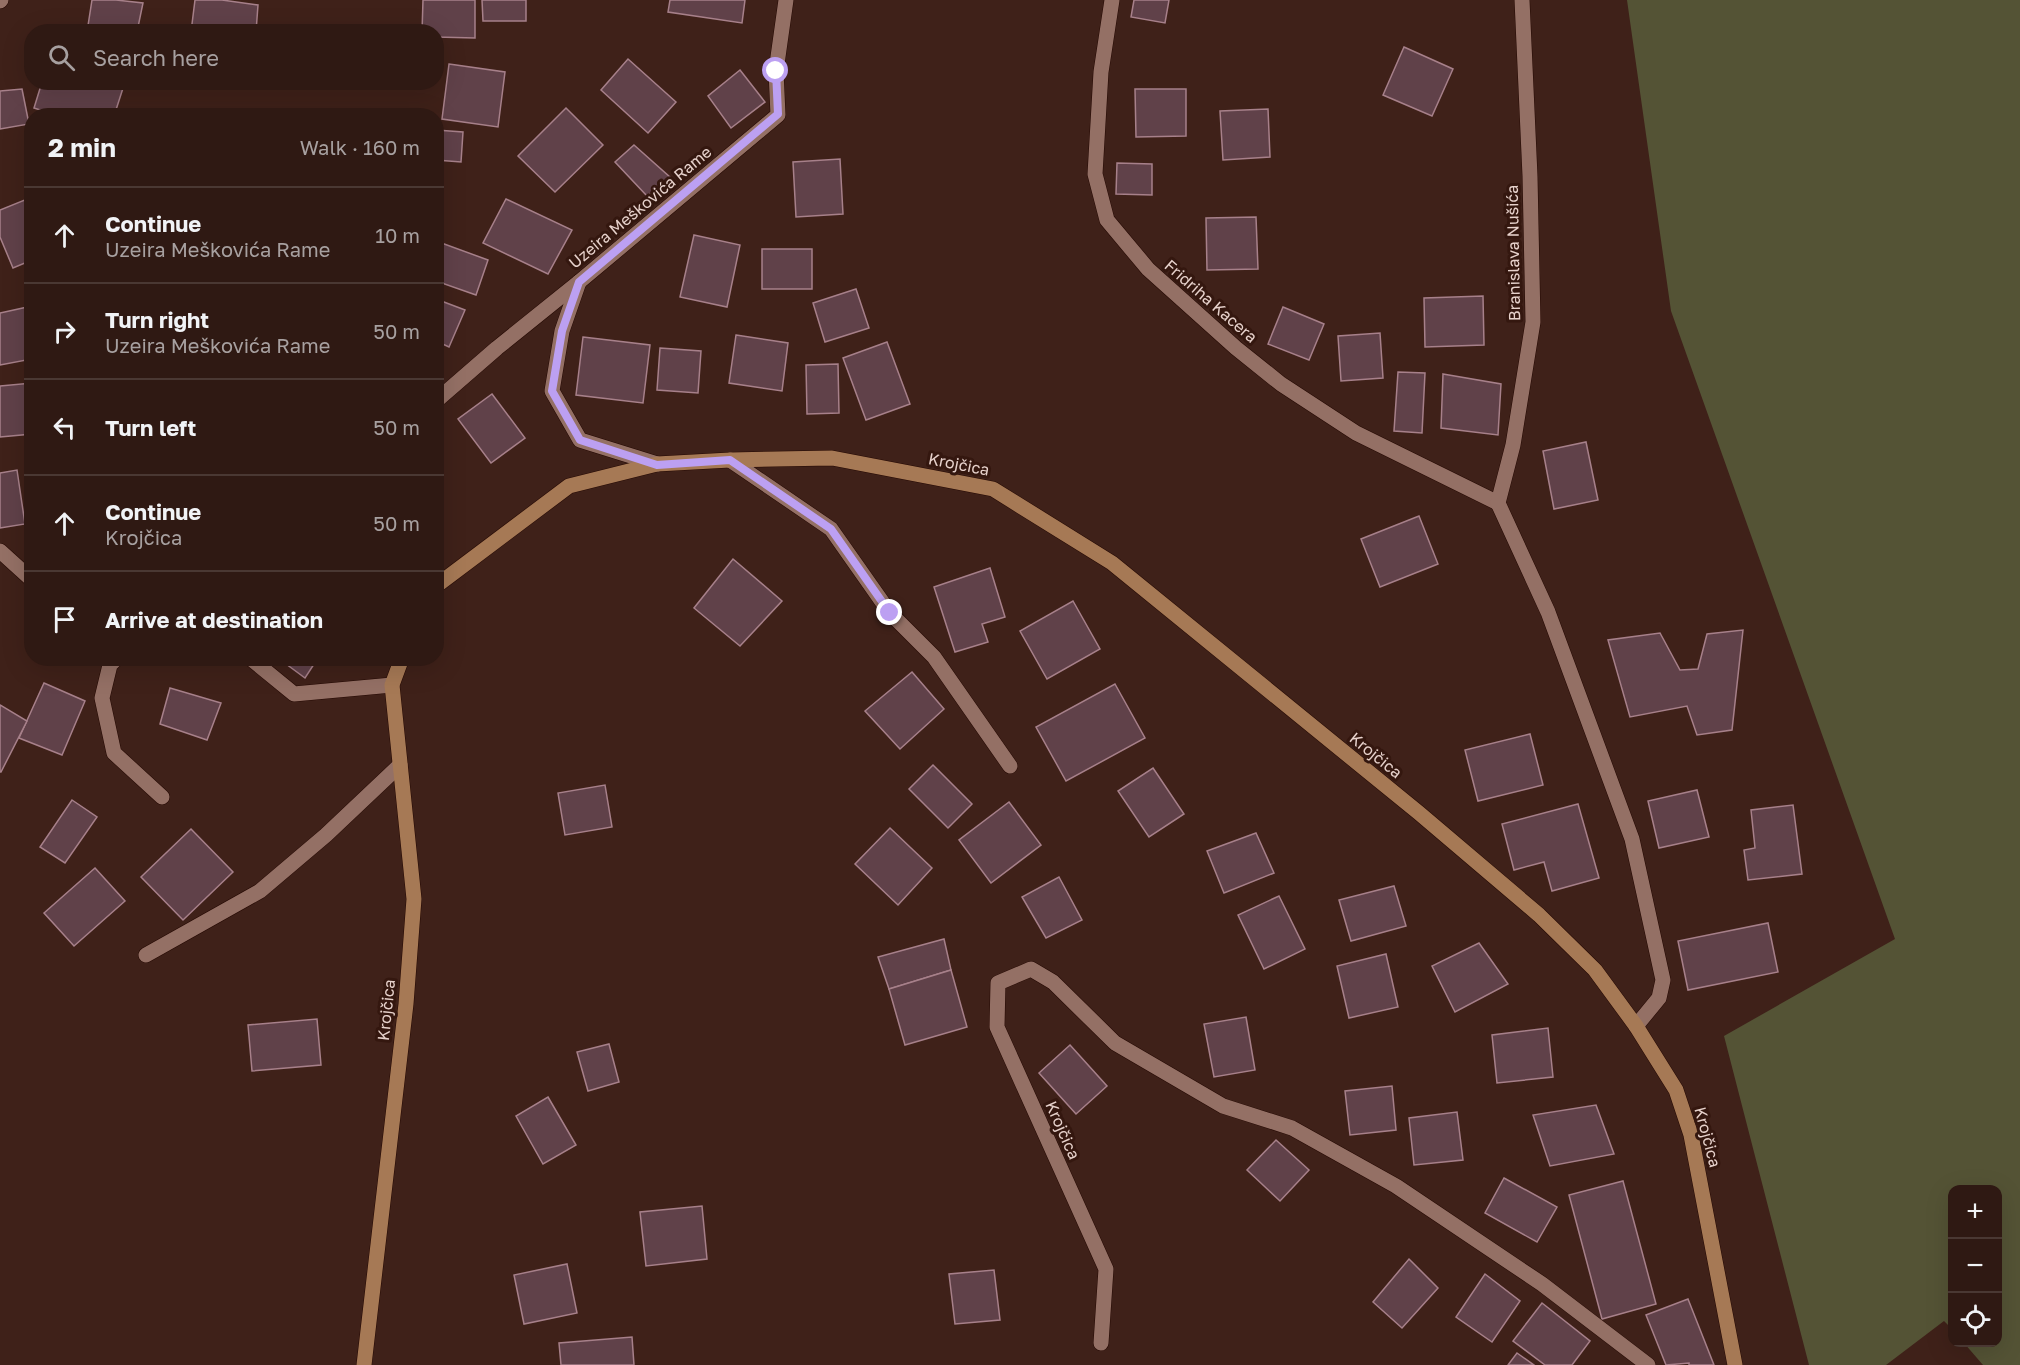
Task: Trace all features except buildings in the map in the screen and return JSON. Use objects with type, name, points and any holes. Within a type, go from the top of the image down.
[{"type":"main road","name":"Krojčica","points":[[444,580],[569,486],[657,465],[730,460],[832,458],[993,489],[1112,563],[1419,813],[1539,915],[1595,970],[1636,1026],[1676,1090],[1691,1135],[1735,1365]]},
{"type":"main road","name":"Krojčica","points":[[364,1365],[406,1004],[414,899],[392,684],[399,666]]},
{"type":"street","name":"Uzeira Meškovića Rame","points":[[444,394],[778,114],[776,71],[786,0]]},
{"type":"street","name":"Fridriha Kacera","points":[[1112,0],[1101,72],[1095,174],[1107,220],[1148,269],[1236,348],[1281,384],[1356,433],[1498,502]]},
{"type":"street","name":"Branislava Nušića","points":[[1498,502],[1513,445],[1533,322],[1529,140],[1522,0]]},
{"type":"street","points":[[579,282],[562,331],[552,391],[580,440],[657,465]]},
{"type":"street","points":[[730,460],[831,529],[890,613],[934,657],[1010,765]]},
{"type":"street","points":[[1498,502],[1548,612],[1632,839],[1663,980],[1659,998],[1636,1026]]},
{"type":"street","points":[[0,550],[24,572]]},
{"type":"street","points":[[110,666],[102,698],[114,753],[162,797]]},
{"type":"street","points":[[260,666],[294,694],[392,684]]},
{"type":"street","points":[[146,955],[260,891],[326,835],[400,765]]},
{"type":"street","name":"Krojčica","points":[[1101,1343],[1106,1269],[997,1027],[998,983],[1032,969],[1053,982],[1115,1043],[1223,1106],[1292,1128],[1396,1186],[1542,1284],[1648,1365]]},
{"type":"shaded area","points":[[1627,0],[2020,0],[2020,1365],[1983,1365],[1967,1347],[2002,1347],[2002,1185],[1948,1185],[1948,1325],[1944,1321],[1886,1365],[1809,1365],[1724,1036],[1895,939],[1671,311]]},
{"type":"route","points":[[776,71],[778,114],[579,282],[562,331],[552,391],[580,440],[657,465],[730,460],[831,529],[890,613]]}]
